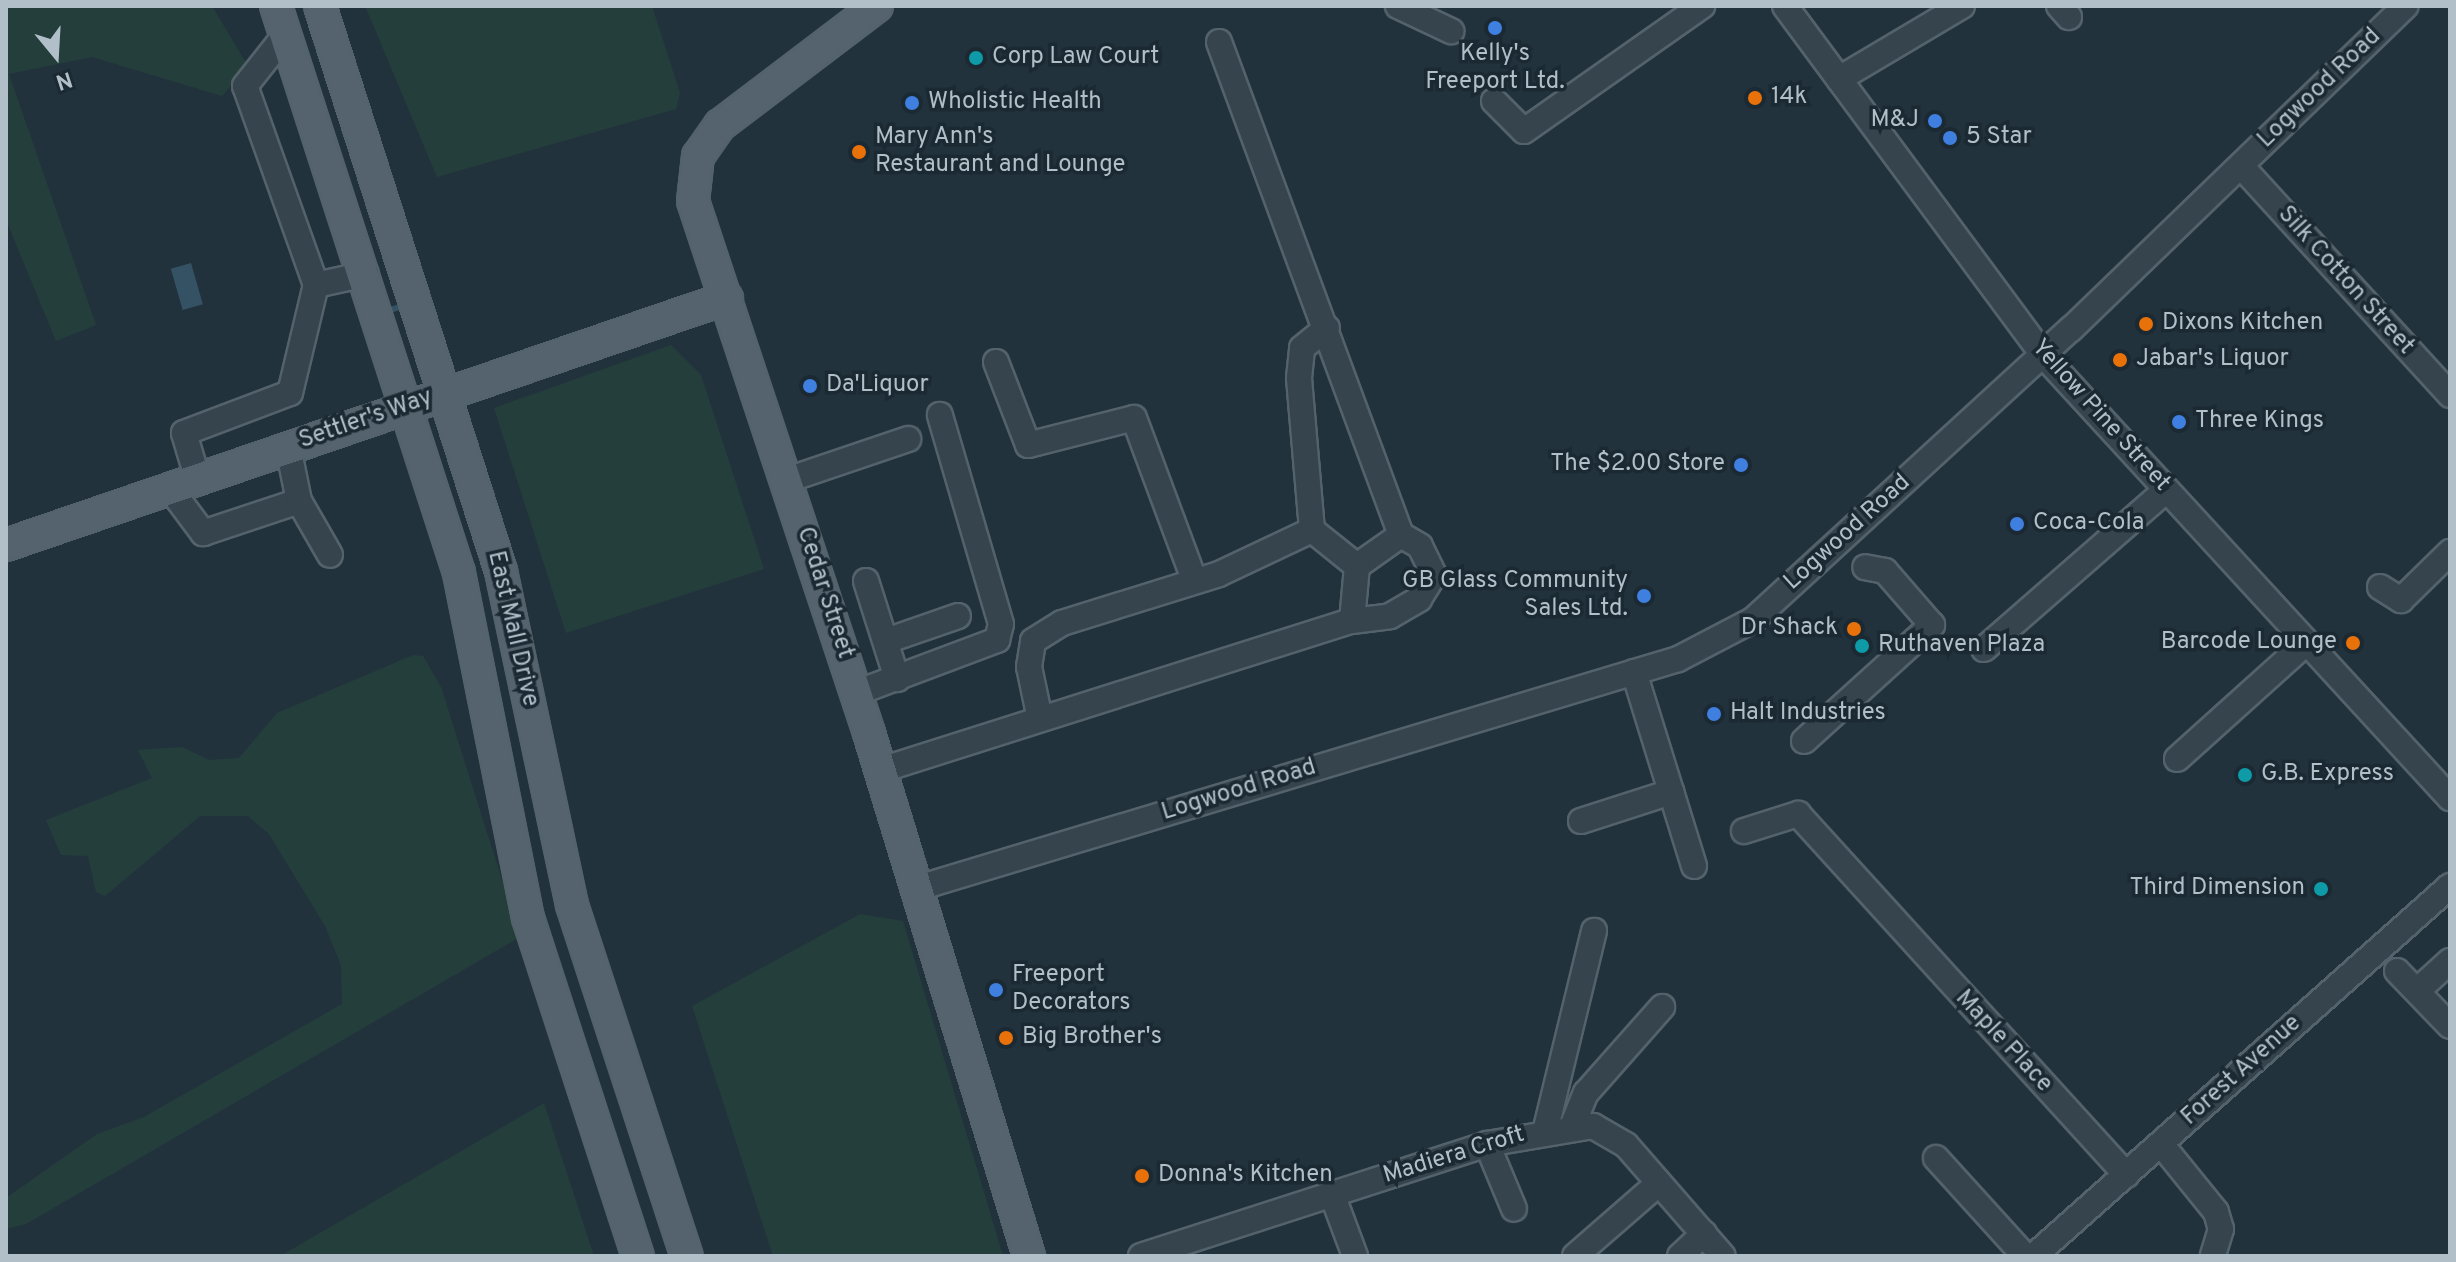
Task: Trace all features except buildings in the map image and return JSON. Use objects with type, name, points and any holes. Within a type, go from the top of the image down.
[{"type":"main road","name":"East Mall Drive","points":[[320,6],[501,571],[572,905],[687,1256]]},
{"type":"main road","name":"Cedar Street","points":[[877,6],[774,79],[704,146],[693,201],[881,770],[1029,1256]]},
{"type":"main road","name":"East Mall Drive","points":[[281,20],[411,407],[459,573],[528,918],[638,1256]]},
{"type":"main road","name":"Settler's Way","points":[[6,545],[727,298]]},
{"type":"street","points":[[1398,6],[1451,31]]},
{"type":"street","points":[[1494,101],[1524,131],[1702,6]]},
{"type":"street","name":"Yellow Pine Street","points":[[1785,6],[2043,355],[2450,798]]},
{"type":"street","points":[[1839,79],[1962,6]]},
{"type":"street","name":"Logwood Road","points":[[918,888],[1678,659],[1754,619],[2043,355],[2405,6]]},
{"type":"street","points":[[281,20],[245,86],[316,285],[290,393],[184,433],[184,485],[203,533],[299,501]]},
{"type":"street","points":[[881,770],[1352,621],[1390,616],[1419,599],[1434,575],[1420,546],[1401,535],[1219,42]]},
{"type":"street","name":"Silk Cotton Street","points":[[2241,166],[2450,395]]},
{"type":"street","points":[[316,285],[366,274]]},
{"type":"street","points":[[1327,328],[1302,348],[1299,378],[1312,530],[1357,566]]},
{"type":"street","points":[[996,362],[1028,445],[1134,418],[1193,577]]},
{"type":"street","points":[[856,693],[985,650],[1001,624],[940,415]]},
{"type":"street","points":[[787,480],[908,439]]},
{"type":"street","points":[[288,447],[299,501],[330,555]]},
{"type":"street","points":[[1984,649],[2166,490]]},
{"type":"street","points":[[1040,719],[1029,667],[1033,641],[1062,623],[1193,577],[1219,574],[1312,530]]},
{"type":"street","points":[[1352,621],[1357,566],[1401,535]]},
{"type":"street","points":[[2380,587],[2401,600],[2450,552]]},
{"type":"street","points":[[1804,741],[1932,625],[1885,571],[1865,567]]},
{"type":"street","points":[[866,581],[897,679]]},
{"type":"street","points":[[886,641],[958,616]]},
{"type":"street","points":[[2177,759],[2306,643]]},
{"type":"street","points":[[1634,672],[1694,866]]},
{"type":"street","points":[[1581,821],[1671,792]]},
{"type":"street","name":"Maple Place","points":[[1744,831],[1798,814],[1880,909],[2126,1175]]},
{"type":"street","name":"Forest Avenue","points":[[2034,1256],[2450,886]]},
{"type":"street","points":[[1546,1128],[1594,931]]},
{"type":"street","points":[[2417,991],[2450,961]]},
{"type":"street","points":[[2397,971],[2450,1026]]},
{"type":"street","points":[[1572,1127],[1586,1093],[1662,1007]]},
{"type":"street","name":"Madiera Croft","points":[[1141,1256],[1487,1144],[1546,1128],[1593,1126],[1626,1145],[1723,1256]]},
{"type":"street","points":[[1487,1144],[1514,1209]]},
{"type":"street","points":[[2161,1144],[2216,1212],[2221,1229],[2213,1256]]},
{"type":"street","points":[[1936,1158],[2025,1256]]},
{"type":"street","points":[[1575,1256],[1659,1183]]},
{"type":"street","points":[[1332,1194],[1355,1256]]},
{"type":"street","points":[[1680,1256],[1704,1234]]},
{"type":"green space","points":[[6,6],[212,6],[248,66],[222,96],[92,57],[9,74],[96,325],[56,341],[6,220]]},
{"type":"green space","points":[[365,6],[652,6],[680,93],[676,109],[437,177]]},
{"type":"green space","points":[[671,345],[701,375],[764,569],[566,633],[494,408]]},
{"type":"green space","points":[[413,655],[423,656],[441,687],[520,937],[26,1224],[6,1229],[6,1198],[97,1134],[144,1117],[342,1004],[341,965],[325,926],[269,834],[248,816],[200,816],[105,896],[96,892],[88,856],[61,855],[46,820],[152,778],[138,750],[182,747],[209,760],[239,758],[277,713]]},
{"type":"green space","points":[[860,914],[903,921],[1003,1256],[773,1256],[692,1006]]},
{"type":"green space","points":[[544,1103],[594,1256],[280,1256]]},
{"type":"water","points":[[191,263],[203,304],[183,310],[171,269]]},
{"type":"waterway","points":[[384,312],[408,304]]},
{"type":"place","name":"Kelly's Freeport Ltd.","points":[[1495,28]]},
{"type":"place","name":"Corp Law Court","points":[[976,58]]},
{"type":"place","name":"14k","points":[[1755,98]]},
{"type":"place","name":"Wholistic Health","points":[[912,103]]},
{"type":"place","name":"M&J","points":[[1935,121]]},
{"type":"place","name":"5 Star","points":[[1950,138]]},
{"type":"place","name":"Mary Ann's Restaurant and Lounge","points":[[859,152]]},
{"type":"place","name":"Dixons Kitchen","points":[[2146,324]]},
{"type":"place","name":"Jabar's Liquor","points":[[2120,360]]},
{"type":"place","name":"Da'Liquor","points":[[810,386]]},
{"type":"place","name":"Three Kings","points":[[2179,422]]},
{"type":"place","name":"The $2.00 Store","points":[[1741,465]]},
{"type":"place","name":"Coca-Cola","points":[[2017,524]]},
{"type":"place","name":"GB Glass Community Sales Ltd.","points":[[1644,596]]},
{"type":"place","name":"Dr Shack","points":[[1854,629]]},
{"type":"place","name":"Barcode Lounge","points":[[2353,643]]},
{"type":"place","name":"Ruthaven Plaza","points":[[1862,646]]},
{"type":"place","name":"Halt Industries","points":[[1714,714]]},
{"type":"place","name":"G.B. Express","points":[[2245,775]]},
{"type":"place","name":"Third Dimension","points":[[2321,889]]},
{"type":"place","name":"Freeport Decorators","points":[[996,990]]},
{"type":"place","name":"Big Brother's","points":[[1006,1038]]},
{"type":"place","name":"Donna's Kitchen","points":[[1142,1176]]}]
